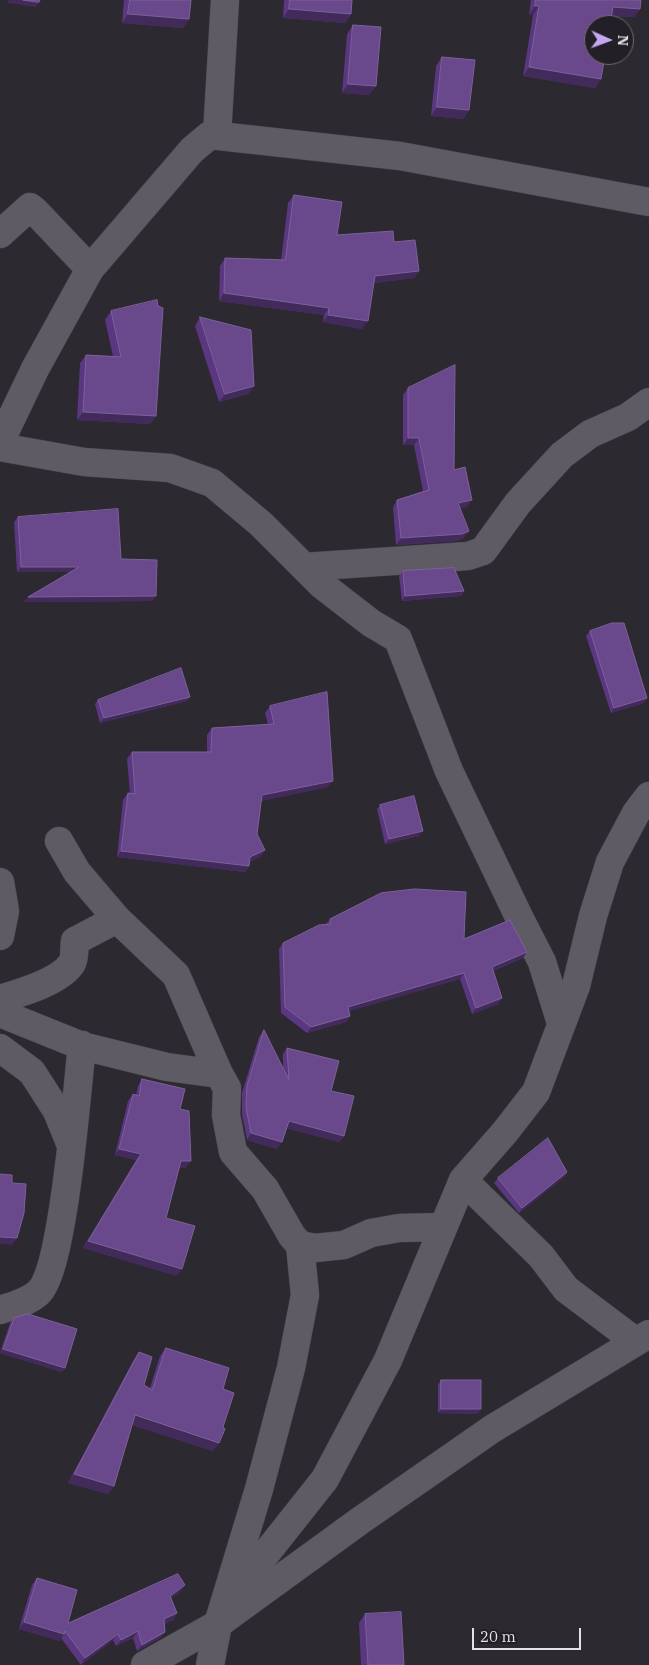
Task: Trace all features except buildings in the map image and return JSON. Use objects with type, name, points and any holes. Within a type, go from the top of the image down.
[{"type":"street","points":[[217,134],[224,0]]},
{"type":"street","points":[[0,442],[31,377],[90,269],[192,150],[210,135],[217,134],[400,156],[649,202]]},
{"type":"street","points":[[0,234],[30,207],[36,211],[90,269]]},
{"type":"street","points":[[304,567],[468,556],[483,550],[518,502],[562,456],[590,434],[628,418],[649,402]]},
{"type":"street","points":[[0,447],[84,462],[170,468],[212,483],[261,524],[322,585],[371,623],[398,639],[450,771],[518,917],[542,962],[561,1023]]},
{"type":"street","points":[[218,1624],[253,1570],[325,1479],[388,1360],[463,1180],[505,1132],[536,1092],[576,986],[593,916],[610,862],[636,812],[649,796]]},
{"type":"street","points":[[59,841],[78,872],[118,919],[176,975],[219,1074],[227,1088],[226,1115],[233,1152],[265,1188],[292,1236],[300,1246],[304,1295],[290,1368],[259,1489],[218,1624],[210,1665]]},
{"type":"street","points":[[0,882],[5,911],[0,936]]},
{"type":"street","points":[[0,999],[32,989],[64,972],[73,962],[74,941],[118,919]]},
{"type":"street","points":[[0,1012],[82,1045],[167,1067],[219,1074]]},
{"type":"street","points":[[0,1310],[24,1302],[39,1293],[46,1282],[62,1214],[82,1045]]},
{"type":"street","points":[[0,1048],[32,1072],[56,1111],[70,1144]]},
{"type":"street","points":[[145,1665],[218,1624],[361,1520],[492,1430],[642,1338],[566,1289],[541,1256],[463,1180]]},
{"type":"street","points":[[300,1246],[315,1248],[344,1245],[371,1233],[398,1228],[443,1227]]}]
